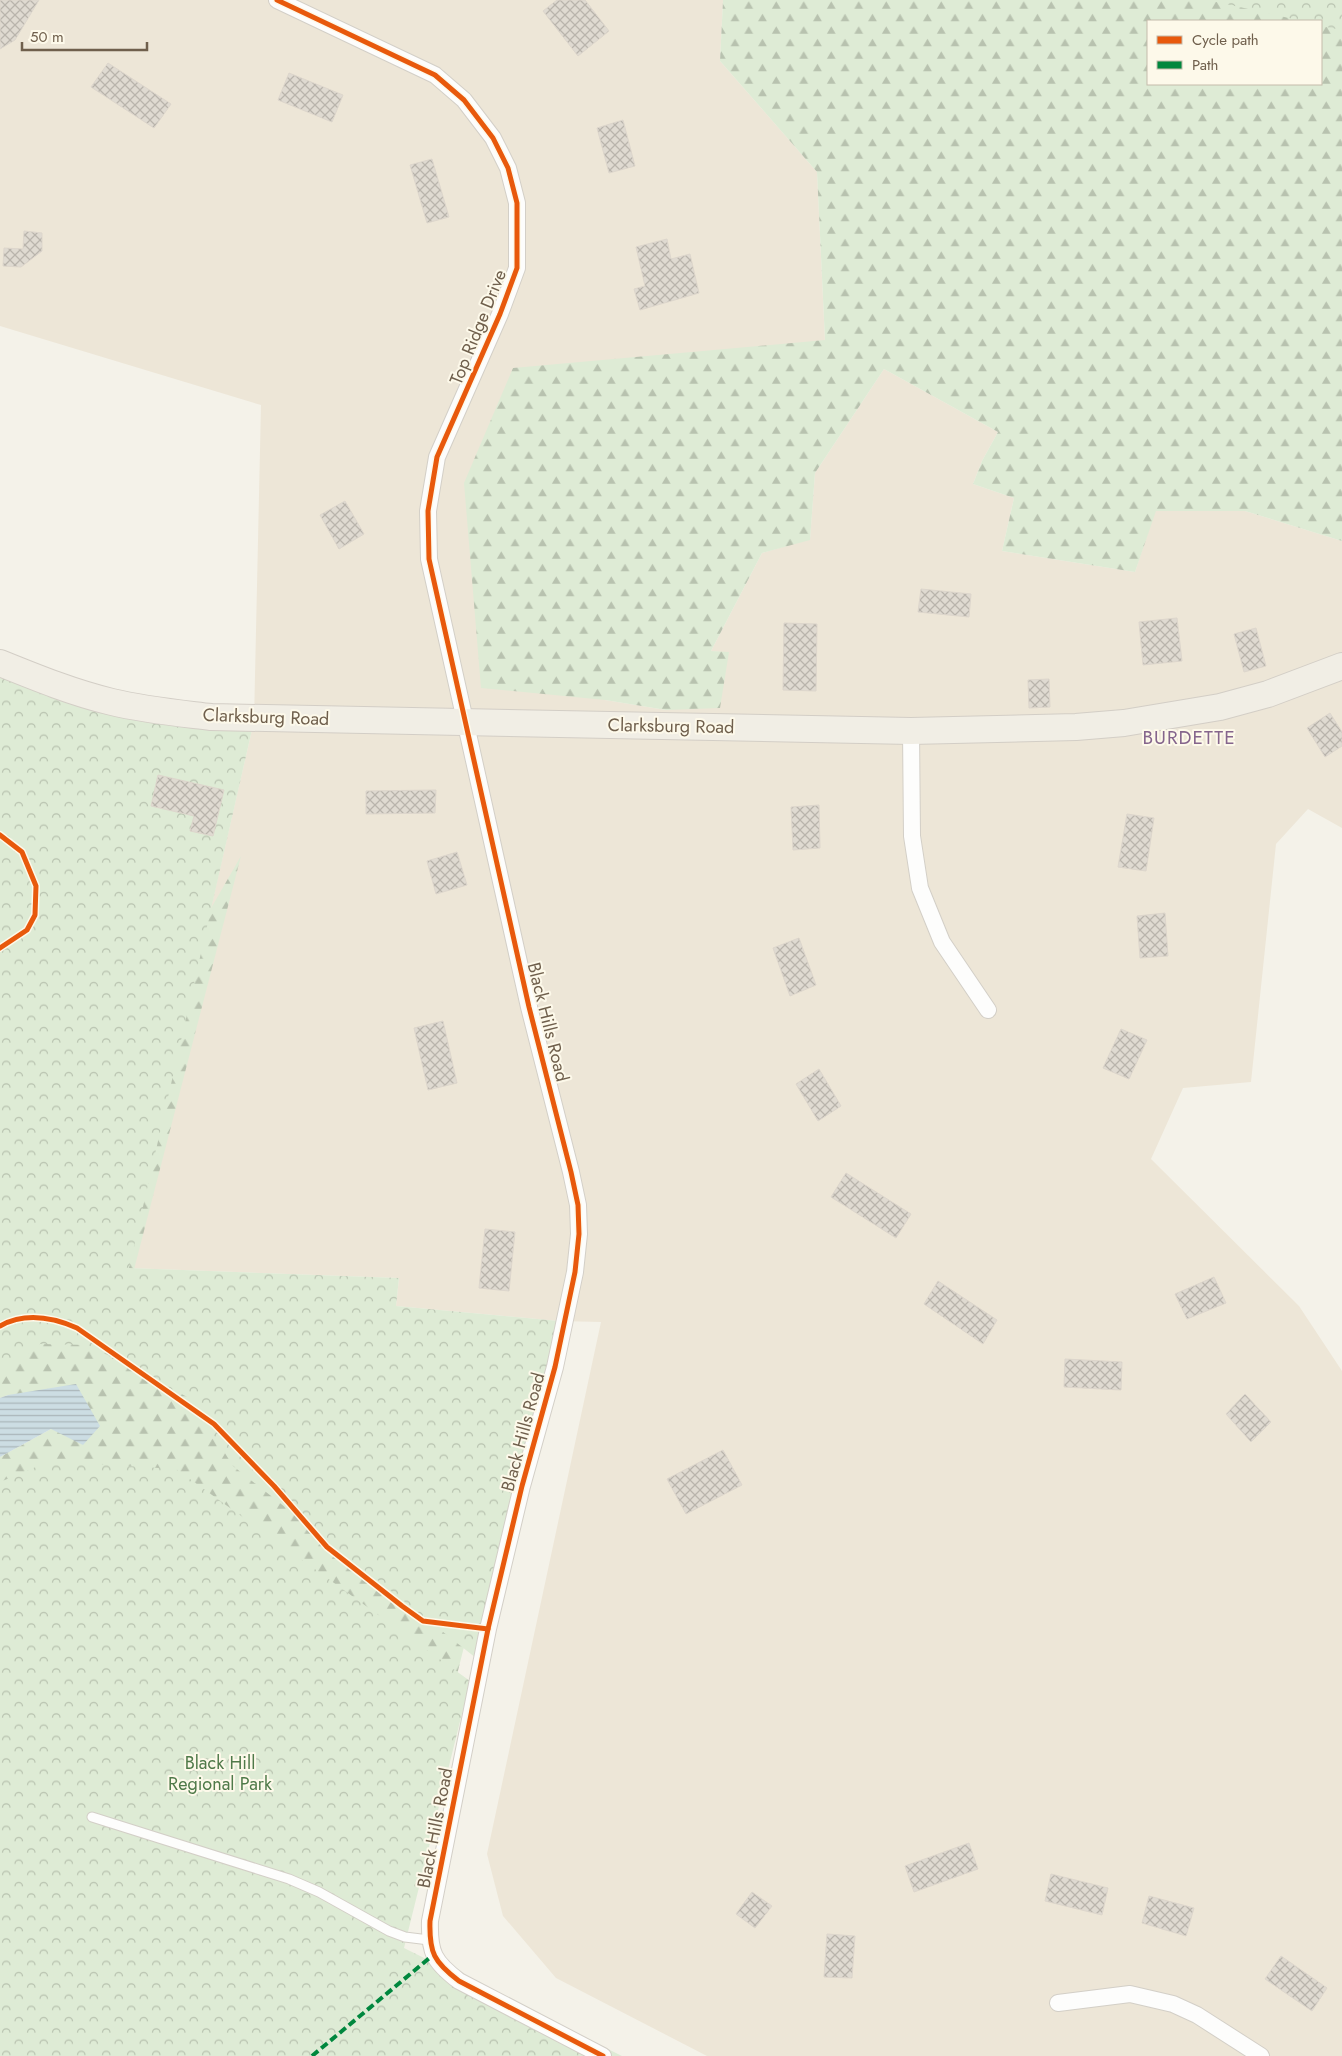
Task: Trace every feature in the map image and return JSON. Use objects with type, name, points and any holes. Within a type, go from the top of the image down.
[{"type":"main road","name":"Clarksburg Road","points":[[0,663],[105,700],[211,717],[911,731],[1076,727],[1173,716],[1220,707],[1268,694],[1342,666]]},
{"type":"street","name":"Top Ridge Drive","points":[[277,0],[435,75],[464,100],[493,138],[511,176],[517,203],[517,268],[500,314],[437,457],[428,511],[428,559],[465,722]]},
{"type":"street","name":"Black Hills Road","points":[[465,722],[529,1007],[571,1172],[578,1206],[579,1234],[575,1272],[555,1367],[522,1486],[488,1629],[430,1921],[429,1940],[434,1957],[459,1981],[603,2056]]},
{"type":"street","points":[[911,731],[912,836],[920,888],[942,942],[988,1010]]},
{"type":"street","points":[[1058,2003],[1130,1994],[1173,2004],[1197,2015],[1261,2056]]},
{"type":"lane","points":[[92,1817],[289,1879],[320,1892],[390,1931],[405,1937],[429,1940]]},
{"type":"shaded area","points":[[0,0],[723,0],[720,61],[817,172],[825,341],[513,369],[605,700],[666,710],[729,653],[711,651],[762,553],[810,539],[815,473],[884,369],[998,432],[982,461],[973,484],[1014,498],[1002,551],[1135,572],[1155,511],[1245,511],[1342,541],[1342,828],[1308,809],[1276,844],[1251,1082],[1183,1088],[1151,1159],[1299,1306],[1342,1371],[1342,2056],[707,2056],[556,1978],[503,1916],[487,1854],[601,1322],[559,1321],[396,1306],[399,1278],[128,1268],[254,721],[261,405],[0,326]]},
{"type":"shaded area","points":[[76,1384],[100,1426],[83,1445],[51,1429],[0,1457],[0,1398],[8,1395]]},
{"type":"green space","points":[[723,0],[1342,0],[1342,541],[1245,511],[1156,511],[1135,572],[1002,551],[1014,498],[973,484],[982,461],[998,432],[884,369],[815,473],[810,540],[762,553],[711,651],[729,652],[720,708],[666,710],[605,700],[481,688],[464,483],[513,368],[825,340],[817,172],[720,61]]},
{"type":"green space","points":[[1208,0],[1342,0],[1342,30],[1322,26],[1322,20],[1298,20]]},
{"type":"green space","points":[[0,668],[254,721],[129,1268],[399,1278],[396,1306],[559,1321],[476,1658],[233,1466],[191,1399],[88,1345],[40,1344],[0,1376]]},
{"type":"green space","points":[[241,856],[115,1343],[537,1356],[410,1862],[0,1576],[0,1457],[51,1429],[8,1395],[0,1398],[0,1213],[160,997]]},
{"type":"green space","name":"Black Hill Regional Park","points":[[50,1461],[176,1469],[470,1681],[404,1948],[622,2056],[0,2056],[0,1482]]},
{"type":"building","points":[[0,0],[39,0],[15,40],[0,49]]},
{"type":"building","points":[[557,0],[585,0],[609,31],[578,56],[543,11]]},
{"type":"building","points":[[108,63],[171,104],[154,128],[91,87]]},
{"type":"building","points":[[289,73],[343,95],[332,122],[278,100]]},
{"type":"building","points":[[623,120],[635,166],[609,173],[597,128]]},
{"type":"building","points":[[432,159],[449,217],[427,223],[410,165]]},
{"type":"building","points":[[24,231],[42,233],[42,251],[21,267],[3,266],[4,248],[23,249]]},
{"type":"building","points":[[667,239],[671,259],[690,254],[699,293],[640,310],[634,289],[645,286],[636,247]]},
{"type":"building","points":[[345,501],[364,534],[339,549],[320,515]]},
{"type":"building","points":[[921,589],[971,594],[969,617],[918,612]]},
{"type":"building","points":[[1177,618],[1182,661],[1143,665],[1139,622]]},
{"type":"building","points":[[784,623],[817,624],[816,691],[783,690]]},
{"type":"building","points":[[1256,628],[1266,666],[1244,672],[1234,634]]},
{"type":"building","points":[[1049,679],[1050,707],[1029,708],[1028,680]]},
{"type":"building","points":[[1330,713],[1342,732],[1342,746],[1325,757],[1307,728]]},
{"type":"building","points":[[158,775],[224,790],[213,836],[190,831],[194,816],[151,806]]},
{"type":"building","points":[[436,790],[435,813],[366,814],[366,791]]},
{"type":"building","points":[[819,805],[820,848],[793,850],[791,807]]},
{"type":"building","points":[[1127,814],[1154,818],[1146,871],[1118,867]]},
{"type":"building","points":[[457,852],[467,885],[436,894],[427,861]]},
{"type":"building","points":[[1165,913],[1168,956],[1140,958],[1137,916]]},
{"type":"building","points":[[799,938],[816,985],[790,996],[773,948]]},
{"type":"building","points":[[443,1021],[457,1083],[428,1090],[414,1028]]},
{"type":"building","points":[[1121,1029],[1147,1040],[1129,1079],[1103,1068]]},
{"type":"building","points":[[819,1069],[841,1106],[818,1121],[796,1084]]},
{"type":"building","points":[[846,1173],[911,1214],[896,1238],[831,1197]]},
{"type":"building","points":[[485,1229],[515,1232],[509,1291],[479,1288]]},
{"type":"building","points":[[1214,1277],[1226,1303],[1187,1319],[1175,1294]]},
{"type":"building","points":[[938,1281],[997,1320],[983,1344],[924,1304]]},
{"type":"building","points":[[1065,1359],[1122,1362],[1121,1390],[1064,1387]]},
{"type":"building","points":[[1245,1394],[1271,1422],[1251,1442],[1226,1414]]},
{"type":"building","points":[[723,1450],[742,1485],[686,1514],[667,1479]]},
{"type":"building","points":[[969,1843],[978,1869],[914,1892],[905,1866]]},
{"type":"building","points":[[1051,1874],[1108,1888],[1102,1915],[1045,1901]]},
{"type":"building","points":[[752,1892],[772,1906],[755,1928],[736,1914]]},
{"type":"building","points":[[1149,1896],[1194,1908],[1186,1936],[1142,1923]]},
{"type":"building","points":[[827,1934],[855,1936],[852,1978],[824,1977]]},
{"type":"building","points":[[1281,1956],[1327,1988],[1312,2011],[1265,1979]]},
{"type":"marked path","points":[[312,2056],[433,1955]]},
{"type":"cycle path","points":[[277,0],[435,75],[464,100],[493,138],[508,168],[517,203],[517,268],[500,314],[437,457],[428,511],[429,559],[529,1007],[571,1172],[578,1205],[579,1234],[575,1272],[555,1367],[522,1486],[488,1629],[430,1921],[430,1932],[432,1949],[435,1956],[444,1968],[459,1981],[603,2056]]},
{"type":"cycle path","points":[[0,835],[22,852],[36,886],[35,915],[27,930],[0,948]]},
{"type":"cycle path","points":[[0,1326],[19,1319],[38,1318],[58,1321],[77,1328],[214,1424],[274,1486],[327,1547],[402,1606],[423,1621],[488,1629]]},
{"type":"district","name":"BURDETTE","points":[[1189,737]]}]
